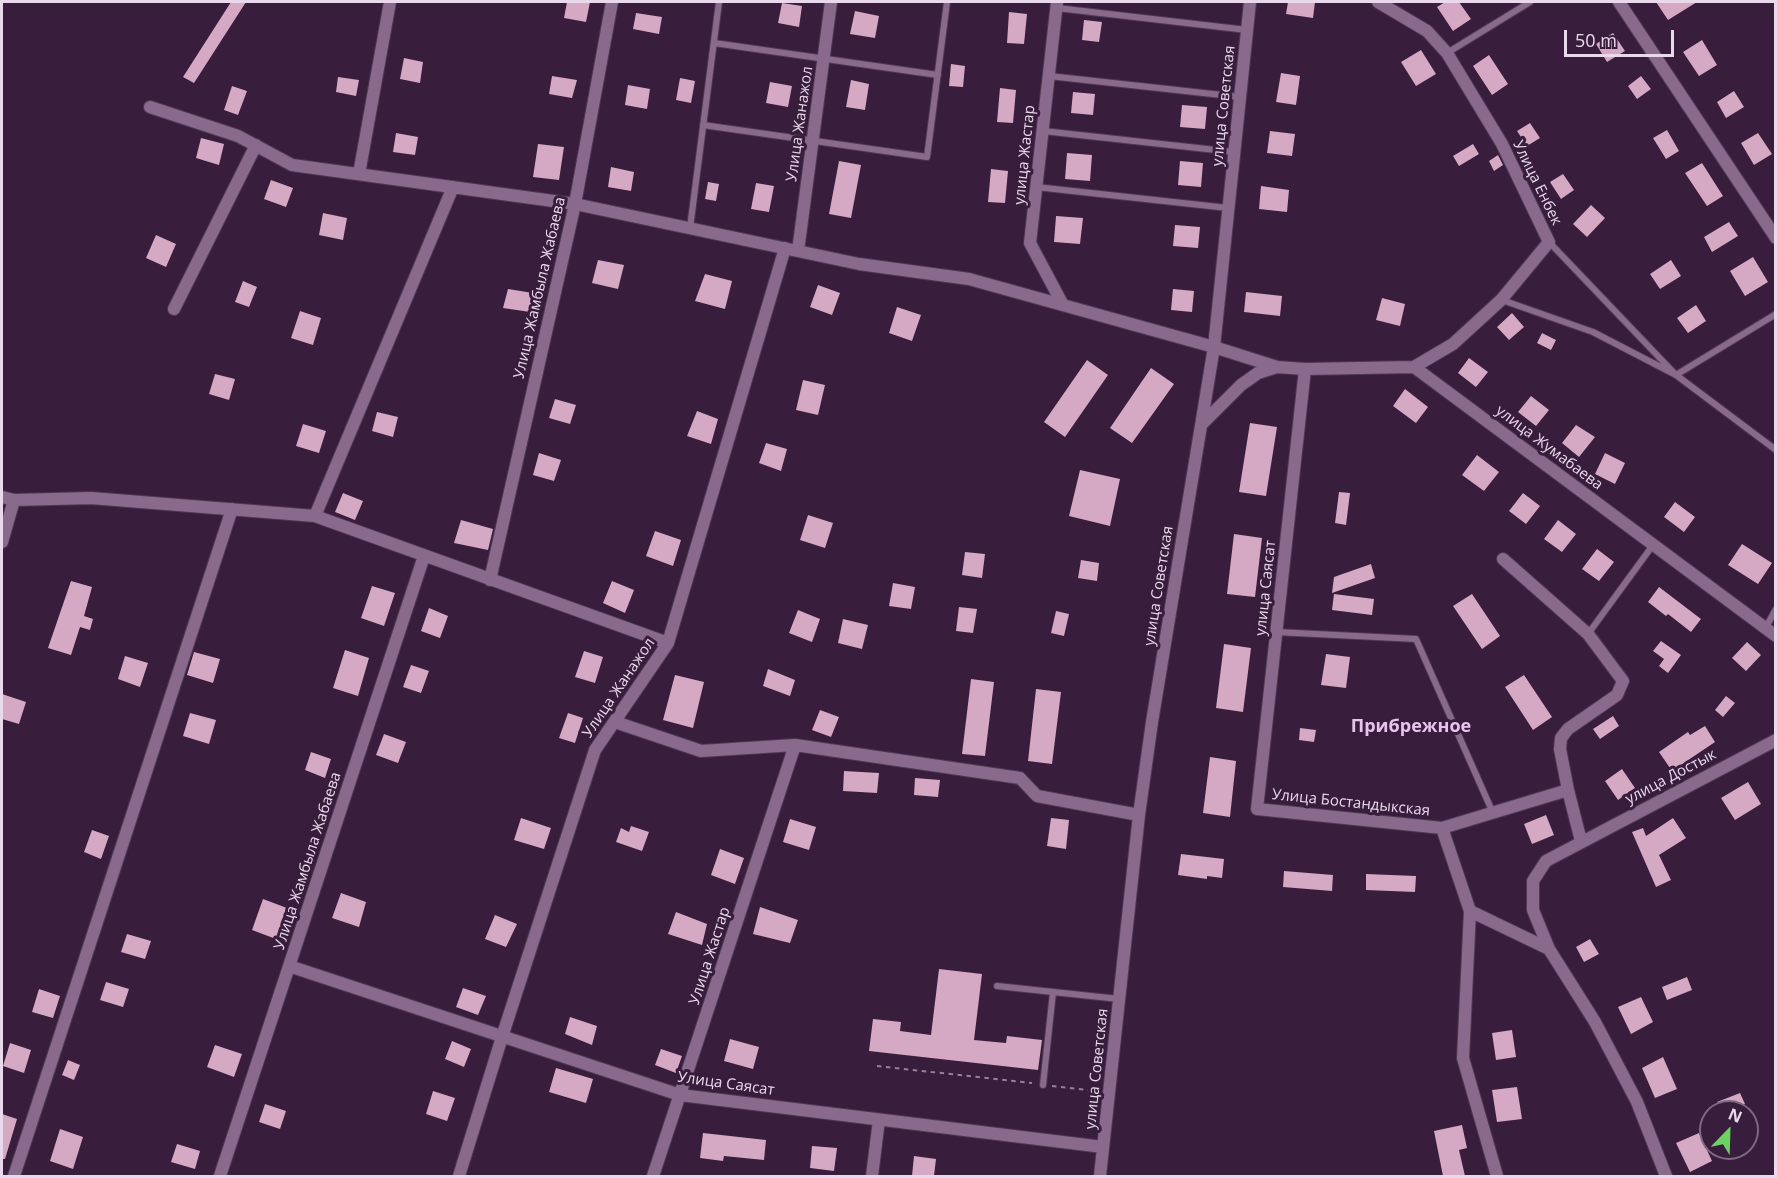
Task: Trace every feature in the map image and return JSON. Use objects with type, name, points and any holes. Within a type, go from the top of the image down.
[{"type":"street","points":[[359,174],[390,2]]},
{"type":"street","name":"Улица Жамбыла Жабаева","points":[[490,579],[575,204],[612,2]]},
{"type":"street","name":"Улица Жанажол","points":[[459,1176],[595,750],[668,644],[791,250],[813,141],[831,2]]},
{"type":"street","name":"улица Советская","points":[[1100,1176],[1139,815],[1152,722],[1214,347],[1250,2]]},
{"type":"street","points":[[1619,2],[1776,238]]},
{"type":"street","name":"Улица Енбек","points":[[1383,3],[1427,31],[1447,54],[1502,144],[1549,242],[1501,300],[1453,344],[1414,367]]},
{"type":"street","name":"улица Жастар","points":[[1057,5],[1030,243],[1063,305]]},
{"type":"street","points":[[150,107],[238,136],[292,165],[575,204],[859,264],[969,279],[1214,347],[1277,367],[1305,369],[1414,367]]},
{"type":"street","points":[[174,309],[256,145]]},
{"type":"street","points":[[315,516],[453,187]]},
{"type":"street","points":[[1201,425],[1241,385],[1258,373],[1277,367]]},
{"type":"street","name":"улица Жумабаева","points":[[1414,367],[1776,636]]},
{"type":"street","name":"улица Саясат","points":[[1257,809],[1305,369]]},
{"type":"street","points":[[2,542],[8,498],[91,498],[315,516],[668,644]]},
{"type":"street","points":[[14,1176],[232,509]]},
{"type":"street","name":"Улица Жамбыла Жабаева","points":[[220,1176],[424,556]]},
{"type":"street","points":[[1503,559],[1588,634],[1623,681],[1617,695],[1568,729],[1562,738],[1560,749],[1581,841],[1546,861],[1533,881],[1533,910],[1549,949],[1595,1022],[1632,1092],[1666,1176]]},
{"type":"street","points":[[615,722],[701,751],[795,744],[1020,778],[1037,796],[1139,815]]},
{"type":"street","name":"улица Достык","points":[[1581,841],[1776,740]]},
{"type":"street","name":"Улица Жастар","points":[[653,1176],[795,744]]},
{"type":"street","name":"Улица Бостандыкская","points":[[1257,809],[1442,828],[1568,790]]},
{"type":"street","name":"Улица Бостандыкская","points":[[1442,828],[1470,911],[1463,1058],[1497,1176]]},
{"type":"street","points":[[1470,911],[1549,949]]},
{"type":"street","name":"Улица Саясат","points":[[289,966],[680,1095],[1103,1147]]},
{"type":"street","points":[[872,1176],[879,1120]]},
{"type":"lane","points":[[690,228],[719,2]]},
{"type":"lane","points":[[703,125],[927,157],[947,2]]},
{"type":"lane","points":[[1447,54],[1530,2]]},
{"type":"lane","points":[[1057,5],[1247,30]]},
{"type":"lane","points":[[714,43],[938,75]]},
{"type":"lane","points":[[1049,76],[1240,97]]},
{"type":"lane","points":[[1042,131],[1234,152]]},
{"type":"lane","points":[[1036,187],[1228,208]]},
{"type":"lane","points":[[1549,242],[1676,375],[1776,450]]},
{"type":"lane","points":[[1501,300],[1593,332],[1676,375]]},
{"type":"lane","points":[[1676,375],[1776,314]]},
{"type":"lane","points":[[1588,634],[1654,544]]},
{"type":"lane","points":[[1766,627],[1776,609]]},
{"type":"lane","points":[[1276,632],[1416,639],[1493,813]]},
{"type":"lane","points":[[998,986],[1119,999]]},
{"type":"lane","points":[[1042,1085],[1053,992]]},
{"type":"path","points":[[877,1066],[1109,1092]]},
{"type":"building","points":[[231,2],[246,2],[194,83],[183,77]]},
{"type":"building","points":[[567,2],[590,2],[586,22],[564,18]]},
{"type":"building","points":[[1288,2],[1315,2],[1313,18],[1286,14]]},
{"type":"building","points":[[1445,2],[1459,2],[1471,19],[1453,31],[1437,7]]},
{"type":"building","points":[[1656,2],[1697,2],[1668,20]]},
{"type":"building","points":[[782,3],[802,6],[799,27],[778,23]]},
{"type":"building","points":[[855,11],[879,16],[875,38],[850,34]]},
{"type":"building","points":[[1009,12],[1027,14],[1024,44],[1007,43]]},
{"type":"building","points":[[636,13],[662,17],[659,34],[633,29]]},
{"type":"building","points":[[1084,20],[1102,22],[1099,42],[1082,40]]},
{"type":"building","points":[[1613,33],[1625,51],[1607,62],[1596,44]]},
{"type":"building","points":[[1702,40],[1717,65],[1699,76],[1683,52]]},
{"type":"building","points":[[1421,50],[1436,74],[1416,86],[1401,62]]},
{"type":"building","points":[[1489,55],[1508,84],[1492,95],[1473,66]]},
{"type":"building","points":[[404,58],[423,62],[420,83],[400,79]]},
{"type":"building","points":[[951,64],[965,66],[963,87],[949,86]]},
{"type":"building","points":[[1281,73],[1300,76],[1296,105],[1276,102]]},
{"type":"building","points":[[552,76],[577,80],[572,98],[549,94]]},
{"type":"building","points":[[1641,76],[1651,89],[1637,99],[1628,86]]},
{"type":"building","points":[[338,77],[359,80],[356,96],[336,92]]},
{"type":"building","points":[[680,78],[695,81],[691,103],[676,100]]},
{"type":"building","points":[[851,80],[869,84],[865,110],[846,107]]},
{"type":"building","points":[[770,82],[792,86],[788,107],[766,103]]},
{"type":"building","points":[[628,85],[650,89],[647,109],[625,105]]},
{"type":"building","points":[[232,86],[247,91],[238,115],[224,110]]},
{"type":"building","points":[[1000,88],[1016,90],[1013,123],[997,122]]},
{"type":"building","points":[[1734,91],[1744,107],[1726,118],[1717,102]]},
{"type":"building","points":[[1073,92],[1095,94],[1093,115],[1071,113]]},
{"type":"building","points":[[1182,105],[1207,107],[1205,129],[1180,127]]},
{"type":"building","points":[[1530,123],[1540,138],[1527,146],[1517,131]]},
{"type":"building","points":[[1667,130],[1679,151],[1666,159],[1653,138]]},
{"type":"building","points":[[1270,131],[1295,134],[1292,156],[1267,153]]},
{"type":"building","points":[[396,133],[418,137],[415,155],[393,152]]},
{"type":"building","points":[[1758,133],[1772,154],[1754,165],[1741,143]]},
{"type":"building","points":[[201,138],[224,144],[219,165],[196,158]]},
{"type":"building","points":[[538,144],[564,147],[559,180],[533,177]]},
{"type":"building","points":[[1473,144],[1479,154],[1459,166],[1453,156]]},
{"type":"building","points":[[1067,153],[1092,155],[1090,181],[1065,179]]},
{"type":"building","points":[[1498,155],[1503,165],[1494,171],[1489,161]]},
{"type":"building","points":[[839,161],[861,165],[851,218],[829,214]]},
{"type":"building","points":[[1180,161],[1203,163],[1201,187],[1178,185]]},
{"type":"building","points":[[1702,163],[1723,196],[1707,206],[1685,173]]},
{"type":"building","points":[[611,167],[634,172],[631,191],[608,187]]},
{"type":"building","points":[[991,169],[1008,171],[1005,203],[988,202]]},
{"type":"building","points":[[1563,174],[1574,190],[1561,199],[1550,182]]},
{"type":"building","points":[[271,180],[293,188],[286,207],[264,199]]},
{"type":"building","points":[[708,182],[719,184],[716,201],[705,199]]},
{"type":"building","points":[[756,183],[774,186],[769,212],[751,209]]},
{"type":"building","points":[[1261,186],[1289,190],[1287,212],[1259,209]]},
{"type":"building","points":[[1591,205],[1605,218],[1587,237],[1573,224]]},
{"type":"building","points":[[323,213],[347,218],[343,240],[319,235]]},
{"type":"building","points":[[1056,216],[1083,218],[1080,244],[1054,242]]},
{"type":"building","points":[[1729,222],[1738,236],[1712,252],[1704,237]]},
{"type":"building","points":[[1175,225],[1200,227],[1198,248],[1173,246]]},
{"type":"building","points":[[156,235],[176,244],[166,267],[146,258]]},
{"type":"building","points":[[1753,257],[1768,282],[1745,296],[1730,271]]},
{"type":"building","points":[[598,260],[624,265],[618,289],[592,283]]},
{"type":"building","points":[[1671,260],[1681,276],[1660,289],[1650,274]]},
{"type":"building","points":[[705,274],[732,281],[725,309],[695,301]]},
{"type":"building","points":[[243,281],[257,287],[249,307],[235,302]]},
{"type":"building","points":[[818,285],[840,293],[832,315],[810,307]]},
{"type":"building","points":[[508,289],[533,293],[530,312],[503,308]]},
{"type":"building","points":[[1173,289],[1194,291],[1192,312],[1171,310]]},
{"type":"building","points":[[1246,292],[1282,296],[1280,316],[1244,312]]},
{"type":"building","points":[[1382,298],[1405,304],[1400,326],[1376,320]]},
{"type":"building","points":[[1696,305],[1706,321],[1688,333],[1677,318]]},
{"type":"building","points":[[897,307],[921,315],[912,341],[889,333]]},
{"type":"building","points":[[300,311],[321,318],[313,345],[291,338]]},
{"type":"building","points":[[1512,313],[1524,327],[1509,340],[1497,327]]},
{"type":"building","points":[[1542,333],[1556,340],[1551,350],[1537,343]]},
{"type":"building","points":[[1469,358],[1488,372],[1476,387],[1458,373]]},
{"type":"building","points":[[1087,360],[1108,375],[1065,437],[1044,422]]},
{"type":"building","points":[[1151,368],[1174,384],[1132,443],[1110,428]]},
{"type":"building","points":[[215,374],[235,379],[229,400],[209,394]]},
{"type":"building","points":[[803,380],[825,385],[818,415],[796,410]]},
{"type":"building","points":[[1405,389],[1428,407],[1416,423],[1393,406]]},
{"type":"building","points":[[1531,396],[1549,410],[1536,426],[1518,412]]},
{"type":"building","points":[[555,399],[576,405],[570,424],[549,418]]},
{"type":"building","points":[[697,411],[718,419],[711,444],[687,436]]},
{"type":"building","points":[[377,412],[398,417],[393,437],[372,431]]},
{"type":"building","points":[[1250,423],[1277,427],[1266,496],[1239,492]]},
{"type":"building","points":[[303,424],[326,431],[319,453],[296,446]]},
{"type":"building","points":[[1576,425],[1595,437],[1579,457],[1562,443]]},
{"type":"building","points":[[766,443],[787,449],[781,471],[759,463]]},
{"type":"building","points":[[539,453],[561,460],[554,481],[533,475]]},
{"type":"building","points":[[1605,453],[1625,463],[1615,484],[1595,474]]},
{"type":"building","points":[[1477,455],[1499,472],[1484,491],[1462,475]]},
{"type":"building","points":[[1080,470],[1120,479],[1110,526],[1069,516]]},
{"type":"building","points":[[1339,492],[1350,493],[1346,525],[1335,523]]},
{"type":"building","points":[[343,493],[363,501],[355,520],[335,512]]},
{"type":"building","points":[[1523,493],[1540,506],[1526,524],[1509,511]]},
{"type":"building","points":[[1675,502],[1695,517],[1684,532],[1664,517]]},
{"type":"building","points":[[808,515],[833,523],[825,548],[800,540]]},
{"type":"building","points":[[461,520],[493,529],[488,550],[454,543]]},
{"type":"building","points":[[1558,520],[1576,534],[1562,552],[1544,539]]},
{"type":"building","points":[[655,531],[681,540],[673,566],[646,556]]},
{"type":"building","points":[[1234,534],[1262,538],[1255,597],[1227,594]]},
{"type":"building","points":[[1742,544],[1772,563],[1758,584],[1728,565]]},
{"type":"building","points":[[1597,549],[1614,562],[1599,581],[1582,569]]},
{"type":"building","points":[[965,552],[985,554],[982,578],[962,575]]},
{"type":"building","points":[[1081,560],[1099,563],[1097,581],[1078,578]]},
{"type":"building","points":[[1371,564],[1375,578],[1332,593],[1334,577]]},
{"type":"building","points":[[71,581],[92,587],[84,616],[93,619],[90,630],[80,627],[71,655],[48,648]]},
{"type":"building","points":[[612,581],[634,590],[625,613],[603,603]]},
{"type":"building","points":[[893,583],[915,587],[911,609],[889,606]]},
{"type":"building","points":[[372,586],[395,593],[384,626],[361,618]]},
{"type":"building","points":[[1659,587],[1701,619],[1691,632],[1648,602]]},
{"type":"building","points":[[1334,594],[1374,599],[1372,615],[1332,610]]},
{"type":"building","points":[[1472,594],[1500,636],[1482,649],[1453,606]]},
{"type":"building","points":[[959,607],[977,609],[973,633],[956,631]]},
{"type":"building","points":[[429,608],[448,616],[440,638],[421,631]]},
{"type":"building","points":[[798,610],[820,619],[812,642],[789,633]]},
{"type":"building","points":[[1056,611],[1069,614],[1064,636],[1051,633]]},
{"type":"building","points":[[843,619],[868,625],[862,649],[838,643]]},
{"type":"building","points":[[1661,641],[1681,655],[1668,673],[1659,666],[1664,659],[1653,651]]},
{"type":"building","points":[[1747,642],[1761,655],[1746,671],[1732,658]]},
{"type":"building","points":[[1224,644],[1251,648],[1243,712],[1216,708]]},
{"type":"building","points":[[345,650],[369,658],[358,696],[333,688]]},
{"type":"building","points":[[584,651],[603,657],[595,683],[575,677]]},
{"type":"building","points":[[194,652],[220,659],[213,683],[187,675]]},
{"type":"building","points":[[1326,654],[1350,657],[1346,688],[1321,685]]},
{"type":"building","points":[[125,656],[148,663],[140,687],[118,679]]},
{"type":"building","points":[[411,665],[429,671],[421,693],[403,687]]},
{"type":"building","points":[[768,669],[795,680],[790,696],[763,686]]},
{"type":"building","points":[[675,675],[704,682],[693,728],[663,720]]},
{"type":"building","points":[[1524,675],[1552,717],[1533,730],[1505,687]]},
{"type":"building","points":[[971,679],[994,682],[985,756],[962,754]]},
{"type":"building","points":[[1036,689],[1061,692],[1052,764],[1028,761]]},
{"type":"building","points":[[2,694],[26,702],[19,724],[2,719]]},
{"type":"building","points":[[1726,696],[1735,703],[1723,717],[1715,710]]},
{"type":"building","points":[[820,710],[839,717],[831,737],[812,730]]},
{"type":"building","points":[[190,713],[216,720],[209,744],[183,736]]},
{"type":"building","points":[[568,713],[583,718],[575,743],[559,738]]},
{"type":"building","points":[[1613,716],[1619,726],[1600,739],[1593,729]]},
{"type":"building","points":[[1705,726],[1715,742],[1672,771],[1659,752],[1688,732],[1690,735]]},
{"type":"building","points":[[1300,728],[1316,730],[1314,742],[1299,740]]},
{"type":"building","points":[[384,734],[406,742],[398,763],[376,755]]},
{"type":"building","points":[[311,752],[331,759],[325,778],[305,770]]},
{"type":"building","points":[[1210,757],[1236,761],[1230,817],[1203,813]]},
{"type":"building","points":[[1622,769],[1635,788],[1618,800],[1605,781]]},
{"type":"building","points":[[844,771],[879,773],[877,793],[843,791]]},
{"type":"building","points":[[915,778],[940,780],[938,797],[914,795]]},
{"type":"building","points":[[1748,782],[1761,804],[1735,820],[1721,798]]},
{"type":"building","points":[[1546,815],[1554,835],[1532,844],[1524,824]]},
{"type":"building","points":[[521,818],[551,828],[544,849],[514,840]]},
{"type":"building","points":[[1051,818],[1069,820],[1066,849],[1047,846]]},
{"type":"building","points":[[1673,818],[1686,838],[1659,855],[1671,880],[1656,887],[1632,832],[1643,828],[1646,836]]},
{"type":"building","points":[[790,819],[816,827],[809,850],[783,842]]},
{"type":"building","points":[[631,826],[649,832],[642,851],[616,842],[621,828],[629,832]]},
{"type":"building","points":[[92,830],[109,836],[101,859],[84,852]]},
{"type":"building","points":[[720,849],[744,858],[735,884],[711,875]]},
{"type":"building","points":[[1181,854],[1224,859],[1222,878],[1207,876],[1207,879],[1178,875]]},
{"type":"building","points":[[1284,871],[1333,875],[1332,891],[1283,887]]},
{"type":"building","points":[[1366,874],[1416,876],[1415,892],[1366,890]]},
{"type":"building","points":[[341,893],[366,902],[359,927],[332,918]]},
{"type":"building","points":[[263,899],[287,908],[276,939],[252,930]]},
{"type":"building","points":[[760,907],[798,920],[790,943],[753,934]]},
{"type":"building","points":[[676,912],[707,924],[702,945],[668,934]]},
{"type":"building","points":[[495,915],[517,924],[506,947],[485,939]]},
{"type":"building","points":[[127,934],[151,941],[145,959],[121,952]]},
{"type":"building","points":[[1590,939],[1599,954],[1584,962],[1576,947]]},
{"type":"building","points":[[939,969],[982,974],[974,1040],[1006,1043],[1007,1036],[1042,1040],[1038,1070],[869,1051],[873,1019],[901,1022],[900,1031],[931,1035]]},
{"type":"building","points":[[1687,977],[1692,990],[1667,1000],[1662,987]]},
{"type":"building","points":[[106,982],[129,989],[123,1007],[100,1000]]},
{"type":"building","points":[[463,988],[486,996],[478,1015],[456,1007]]},
{"type":"building","points":[[39,989],[60,996],[53,1018],[32,1012]]},
{"type":"building","points":[[1641,997],[1653,1022],[1631,1034],[1618,1007]]},
{"type":"building","points":[[570,1017],[597,1026],[592,1045],[565,1034]]},
{"type":"building","points":[[1512,1030],[1516,1057],[1496,1060],[1492,1033]]},
{"type":"building","points":[[730,1039],[759,1047],[753,1069],[724,1061]]},
{"type":"building","points":[[452,1041],[471,1049],[464,1067],[445,1059]]},
{"type":"building","points":[[10,1043],[31,1050],[24,1073],[3,1066]]},
{"type":"building","points":[[215,1045],[242,1054],[234,1077],[207,1067]]},
{"type":"building","points":[[661,1049],[682,1056],[676,1073],[655,1065]]},
{"type":"building","points":[[1663,1057],[1677,1089],[1655,1098],[1642,1068]]},
{"type":"building","points":[[68,1060],[80,1065],[74,1080],[62,1075]]},
{"type":"building","points":[[556,1068],[593,1079],[586,1103],[549,1092]]},
{"type":"building","points":[[1517,1087],[1522,1119],[1497,1122],[1492,1090]]},
{"type":"building","points":[[433,1091],[455,1098],[447,1121],[426,1114]]},
{"type":"building","points":[[1740,1093],[1743,1100],[1722,1100]]},
{"type":"building","points":[[265,1104],[286,1111],[280,1129],[259,1122]]},
{"type":"building","points":[[2,1114],[17,1119],[5,1159],[2,1159]]},
{"type":"building","points":[[1462,1125],[1467,1148],[1459,1150],[1465,1176],[1443,1176],[1434,1131]]},
{"type":"building","points":[[60,1129],[83,1137],[73,1169],[50,1161]]},
{"type":"building","points":[[703,1133],[766,1140],[764,1160],[724,1156],[723,1161],[700,1158]]},
{"type":"building","points":[[1699,1133],[1699,1160],[1712,1161],[1690,1172],[1676,1143]]},
{"type":"building","points":[[177,1144],[200,1151],[195,1169],[171,1162]]},
{"type":"building","points":[[812,1146],[837,1148],[834,1171],[810,1168]]},
{"type":"building","points":[[914,1156],[936,1159],[934,1176],[912,1176]]},
{"type":"district","name":"Прибрежное","points":[[1411,727]]}]
